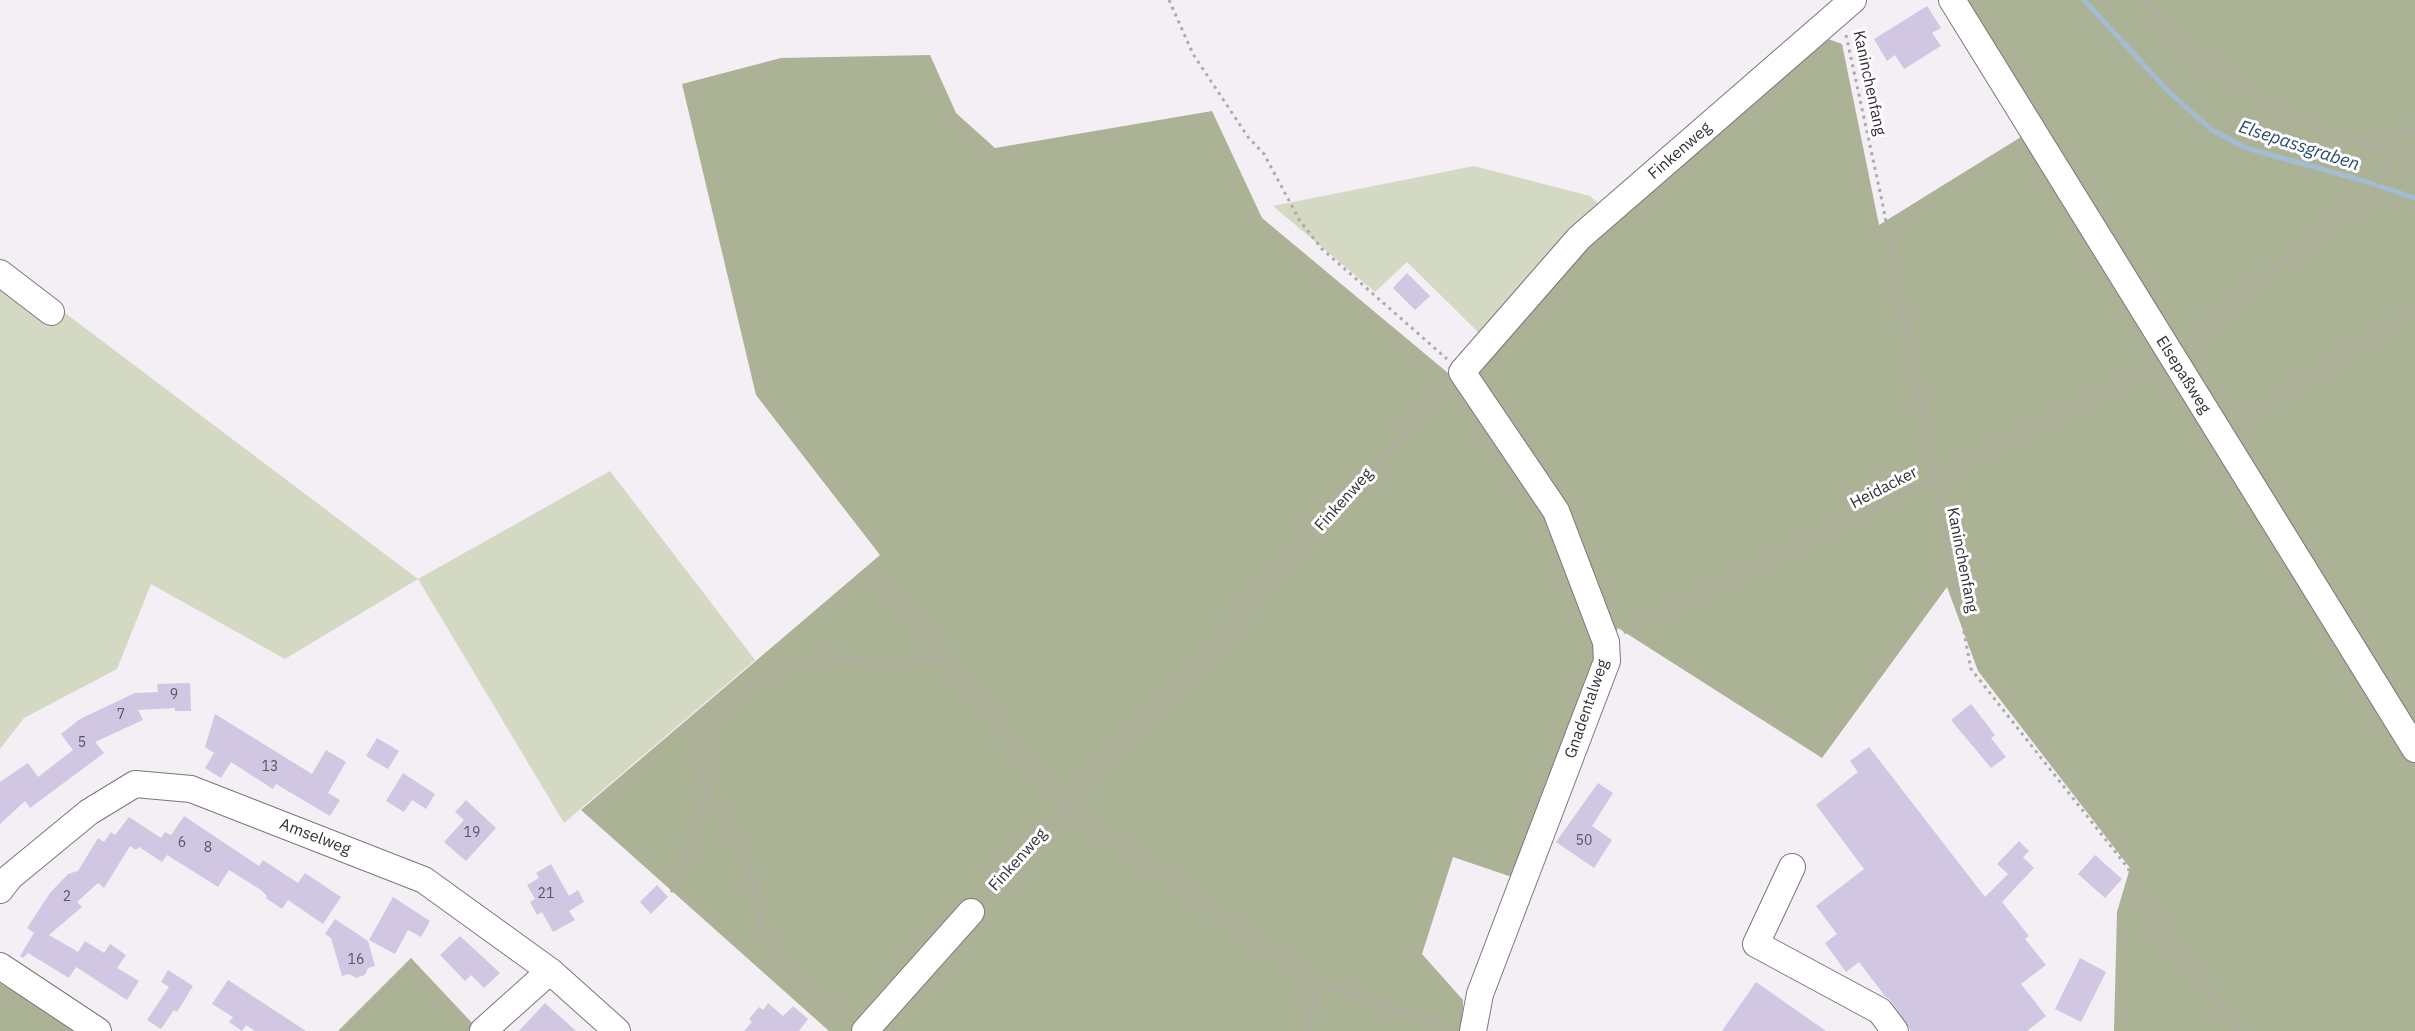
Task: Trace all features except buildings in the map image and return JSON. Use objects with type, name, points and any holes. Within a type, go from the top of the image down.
[{"type":"street","name":"Elsepaßweg","points":[[1952,0],[2415,749]]},
{"type":"street","name":"Finkenweg","points":[[1462,372],[1579,238],[1847,6]]},
{"type":"street","points":[[0,273],[51,312]]},
{"type":"street","name":"Gnadentalweg","points":[[1462,372],[1556,511],[1606,642],[1607,661],[1480,994],[1473,1031]]},
{"type":"street","name":"Amselweg","points":[[0,890],[9,877],[89,812],[135,784],[191,789],[424,879],[550,971],[617,1031]]},
{"type":"street","points":[[1792,867],[1756,944],[1880,1011],[1895,1031]]},
{"type":"street","points":[[857,1026],[971,912]]},
{"type":"street","points":[[0,966],[98,1031]]},
{"type":"street","points":[[483,1031],[550,971]]},
{"type":"path","points":[[1169,0],[1193,54],[1248,137],[1263,154],[1300,221],[1322,249],[1462,372]]},
{"type":"path","points":[[2145,0],[2175,41],[2268,105],[2318,130],[2390,153],[2415,165]]},
{"type":"path","name":"Kaninchenfang","points":[[1847,6],[1971,669],[2128,868],[2141,904],[2240,1031]]},
{"type":"path","points":[[2364,144],[2392,133],[2415,128]]},
{"type":"path","points":[[2174,358],[2209,320],[2370,194],[2383,177],[2390,153]]},
{"type":"path","points":[[2220,434],[2415,309]]},
{"type":"path","name":"Heidacker","points":[[1606,642],[2174,358]]},
{"type":"path","name":"Finkenweg","points":[[971,912],[1462,372]]},
{"type":"path","points":[[873,576],[943,656],[1066,808],[1317,982],[1454,1031]]},
{"type":"path","points":[[671,892],[678,882],[707,795],[703,776],[704,725],[742,690],[785,665],[823,656],[880,663],[943,656]]},
{"type":"path","points":[[707,795],[719,808],[742,849],[759,905],[762,931],[774,952],[792,976],[843,1012],[857,1026]]},
{"type":"path","points":[[1307,1031],[1317,982]]},
{"type":"green space","points":[[1961,0],[2415,0],[2415,1031],[2114,1031],[2117,912],[2130,868],[1978,671],[1947,587],[1822,758],[1618,628],[1536,811],[1512,877],[1453,857],[1422,954],[1463,1000],[1463,1031],[829,1031],[581,810],[880,555],[756,395],[682,84],[781,58],[930,55],[956,113],[995,148],[1212,111],[1262,218],[1460,383],[1594,236],[1828,39],[1842,44],[1879,225],[2037,127]]},
{"type":"green space","points":[[1474,166],[1590,196],[1604,209],[1482,336],[1407,262],[1375,292],[1273,206]]},
{"type":"green space","points":[[0,264],[418,579],[285,659],[151,584],[117,669],[24,718],[0,749]]},
{"type":"green space","points":[[610,471],[755,660],[564,823],[418,579]]},
{"type":"green space","points":[[411,958],[475,1026],[470,1031],[338,1031]]},
{"type":"green space","points":[[0,983],[77,1031],[0,1031]]},
{"type":"waterway","name":"Elsepassgraben","points":[[2084,0],[2169,92],[2212,130],[2246,148],[2361,180],[2415,198]]}]
